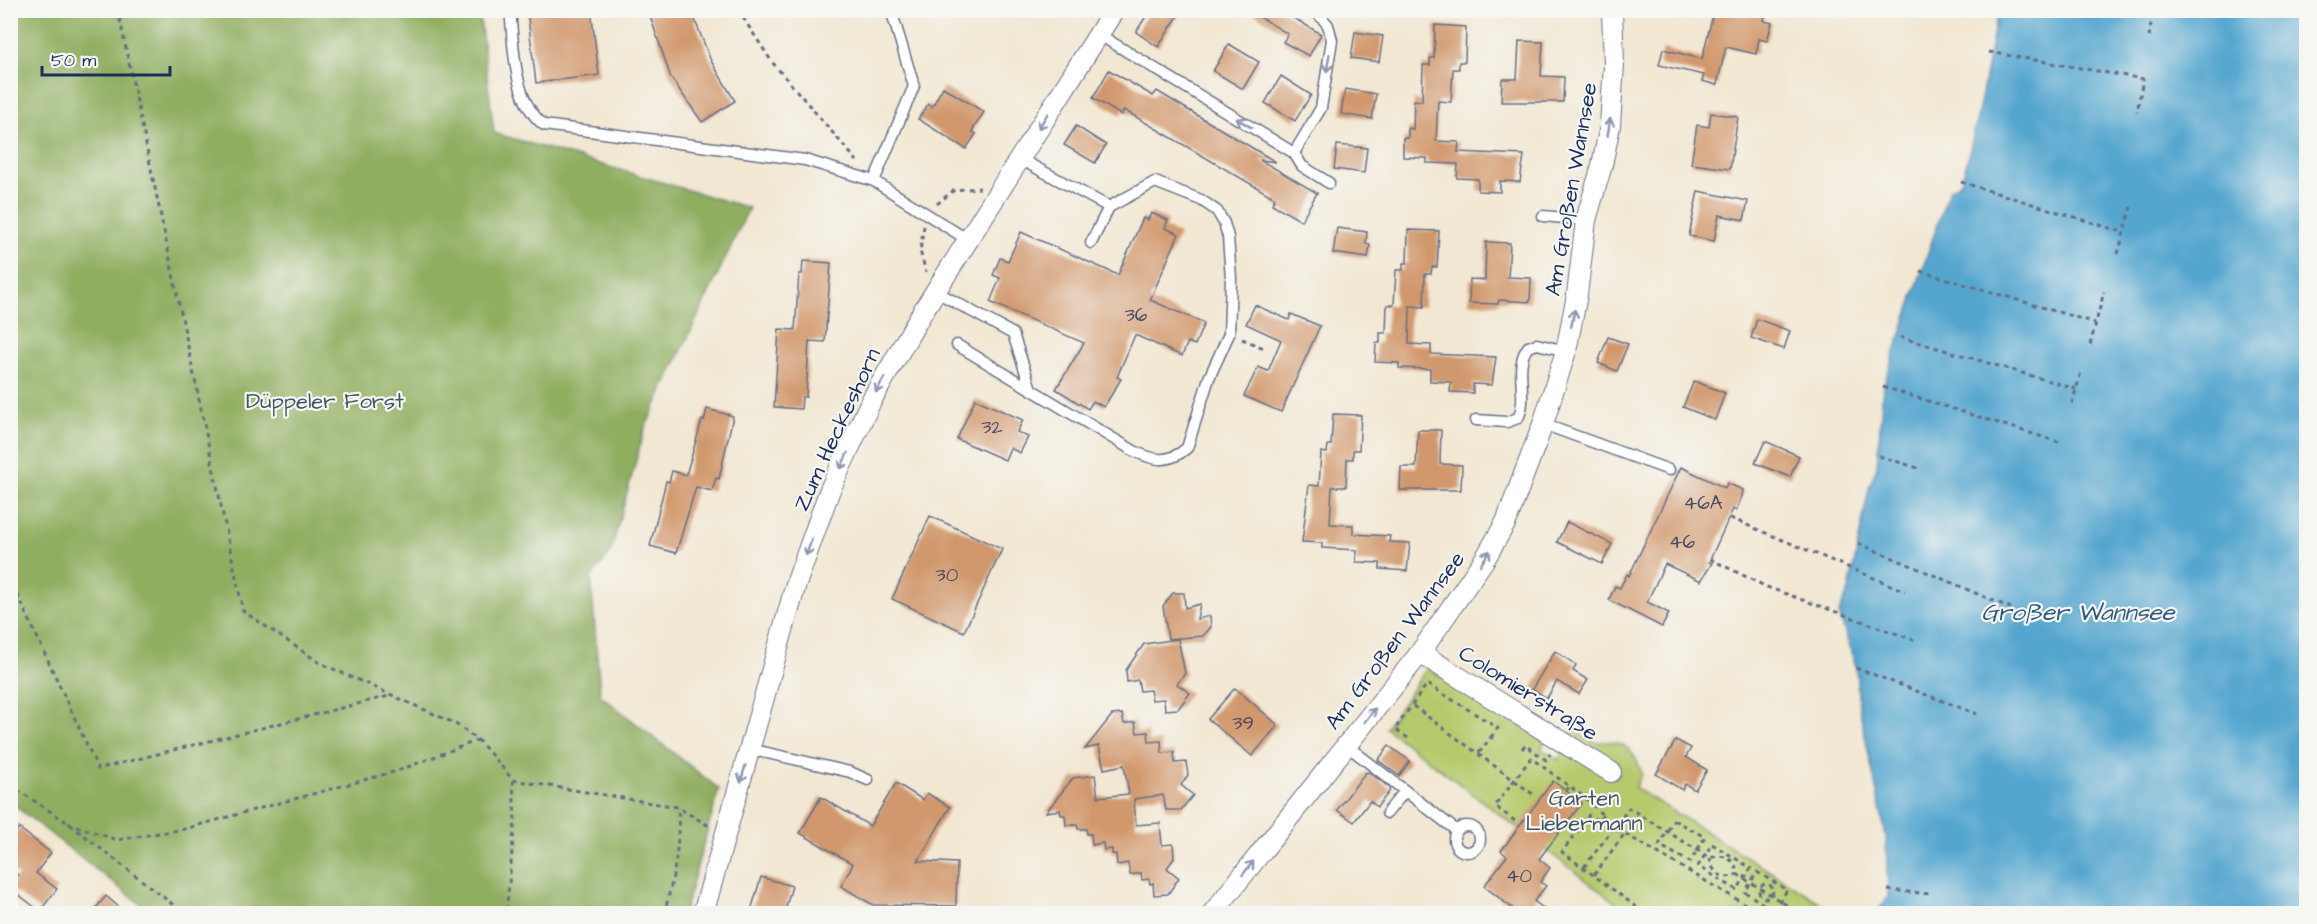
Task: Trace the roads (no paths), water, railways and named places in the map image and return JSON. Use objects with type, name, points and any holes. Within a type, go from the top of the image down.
[{"type":"street","name":"Zum Heckeshorn","points":[[703,914],[796,584],[828,496],[871,401],[934,294],[1114,10]]},
{"type":"street","name":"Am Großen Wannsee","points":[[1212,914],[1420,653],[1486,557],[1506,522],[1543,424],[1566,351],[1577,295],[1586,220],[1602,165],[1610,126],[1614,64],[1612,10]]},
{"type":"street","name":"Colomierstraße","points":[[1420,653],[1611,772]]},
{"type":"lane","points":[[510,10],[524,101],[532,116],[544,125],[805,159],[874,181],[968,240]]},
{"type":"lane","points":[[874,181],[914,86],[891,10]]},
{"type":"lane","points":[[1294,153],[1321,108],[1332,40],[1329,25],[1315,10]]},
{"type":"lane","points":[[1098,34],[1294,153],[1302,166],[1329,183]]},
{"type":"lane","points":[[1020,159],[1109,207]]},
{"type":"lane","points":[[957,345],[1134,451],[1152,459],[1166,461],[1187,448],[1209,378],[1229,334],[1232,279],[1228,237],[1224,223],[1217,211],[1202,200],[1155,182],[1109,207],[1091,243]]},
{"type":"lane","points":[[1543,216],[1586,220]]},
{"type":"lane","points":[[934,294],[1013,334],[1031,389]]},
{"type":"lane","points":[[1476,420],[1507,422],[1518,418],[1521,409],[1522,355],[1528,346],[1537,344],[1566,351]]},
{"type":"lane","points":[[1543,424],[1669,470]]},
{"type":"lane","points":[[1346,745],[1457,831]]},
{"type":"lane","points":[[750,749],[850,772],[868,780]]},
{"type":"lane","points":[[1387,813],[1405,790]]},
{"type":"water","name":"Großer Wannsee","points":[[1998,11],[2306,11],[2306,913],[1876,913],[1888,897],[1886,836],[1859,707],[1856,668],[1839,613],[1849,590],[1869,488],[1877,466],[1883,387],[1949,190],[1961,182],[1977,118]]},
{"type":"park label","name":"Düppeler Forst","points":[[325,400]]},
{"type":"park label","name":"Garten Liebermann","points":[[1584,810]]}]
